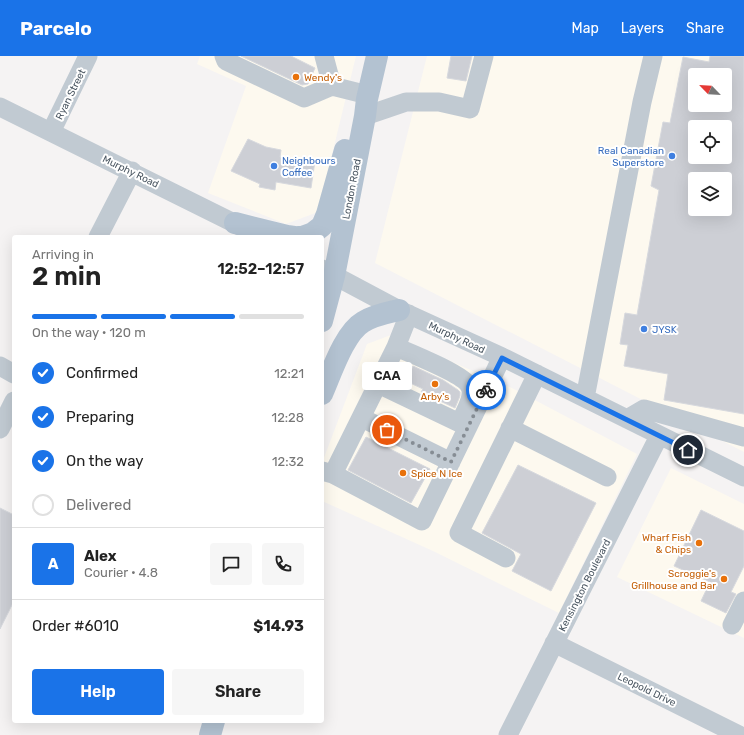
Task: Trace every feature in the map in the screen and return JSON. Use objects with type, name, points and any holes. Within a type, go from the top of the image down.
[{"type":"main road","name":"London Road","points":[[324,305],[328,272],[377,56]]},
{"type":"main road","points":[[309,235],[316,232],[322,226],[327,214],[348,140],[367,103]]},
{"type":"main road","points":[[235,223],[281,235]]},
{"type":"main road","points":[[324,389],[336,361],[348,338],[357,326],[364,321],[379,315],[404,312]]},
{"type":"street","name":"Ryan Street","points":[[51,132],[88,56]]},
{"type":"street","points":[[224,56],[226,61],[304,98],[332,86],[367,103],[439,102],[470,109],[484,56]]},
{"type":"street","points":[[238,56],[287,81],[291,92]]},
{"type":"street","points":[[324,56],[332,86]]},
{"type":"street","points":[[585,398],[642,102],[653,56]]},
{"type":"street","name":"Murphy Road","points":[[0,107],[258,235]]},
{"type":"street","points":[[99,235],[132,172]]},
{"type":"street","name":"Murphy Road","points":[[328,272],[404,312],[537,374],[744,477]]},
{"type":"street","points":[[396,347],[431,361],[463,379],[470,386],[471,395],[469,405],[464,425],[451,462],[422,521],[327,473],[362,418],[396,347],[404,312]]},
{"type":"street","points":[[464,425],[502,358]]},
{"type":"street","points":[[0,366],[12,373]]},
{"type":"street","points":[[506,558],[459,533],[537,374]]},
{"type":"street","points":[[378,384],[464,425]]},
{"type":"street","points":[[0,429],[12,405]]},
{"type":"street","points":[[627,420],[644,409],[744,437]]},
{"type":"street","points":[[362,418],[451,462]]},
{"type":"street","points":[[510,428],[607,477]]},
{"type":"street","name":"Kensington Boulevard","points":[[508,735],[660,436]]},
{"type":"street","points":[[732,625],[744,601]]},
{"type":"street","name":"Leopold Drive","points":[[554,643],[739,735]]},
{"type":"shaded area","points":[[200,56],[356,56],[318,212],[286,224],[208,193],[246,86],[197,64]]},
{"type":"shaded area","points":[[427,56],[744,56],[744,452],[375,263]]},
{"type":"shaded area","points":[[391,335],[514,389],[637,454],[559,613],[433,551],[324,502],[324,458],[367,344]]},
{"type":"shaded area","points":[[671,468],[744,504],[744,638],[617,577]]},
{"type":"building","name":"Wendy's","points":[[241,56],[291,56],[315,68],[308,84],[302,85]]},
{"type":"building","points":[[451,56],[472,56],[466,81],[447,78]]},
{"type":"building","points":[[710,56],[744,56],[744,414],[664,400],[668,374],[624,366],[628,345],[620,344],[625,313],[637,315],[659,190],[651,186],[663,122],[670,123],[683,57],[709,62]]},
{"type":"building","points":[[248,139],[266,147],[281,150],[280,157],[315,161],[311,188],[276,182],[275,190],[259,187],[260,184],[231,171]]},
{"type":"building","name":"Arby's","points":[[413,366],[443,380],[460,392],[455,408],[421,392],[423,389],[406,381]]},
{"type":"building","points":[[366,437],[430,469],[411,503],[348,470]]},
{"type":"building","points":[[518,465],[596,503],[551,591],[512,571],[521,554],[482,533]]},
{"type":"building","points":[[0,508],[12,514],[12,605],[0,629]]},
{"type":"building","points":[[701,510],[744,531],[744,566],[731,592],[736,594],[726,613],[701,601],[710,582],[674,566]]},
{"type":"way so far","points":[[387,430],[451,462],[486,390]]},
{"type":"place","name":"Wendy's","points":[[296,77]]},
{"type":"place","name":"Real Canadian Superstore","points":[[672,156]]},
{"type":"place","name":"Neighbours Coffee","points":[[274,166]]},
{"type":"place","name":"JYSK","points":[[644,329]]},
{"type":"place","name":"Arby's","points":[[435,384]]},
{"type":"place","name":"CAA","points":[[387,430]]},
{"type":"place","name":"Spice N Ice","points":[[403,473]]},
{"type":"place","name":"Wharf Fish & Chips","points":[[699,543]]},
{"type":"place","name":"Scroggie's Grillhouse and Bar","points":[[724,579]]},
{"type":"route","points":[[486,390],[502,358],[688,450]]}]
